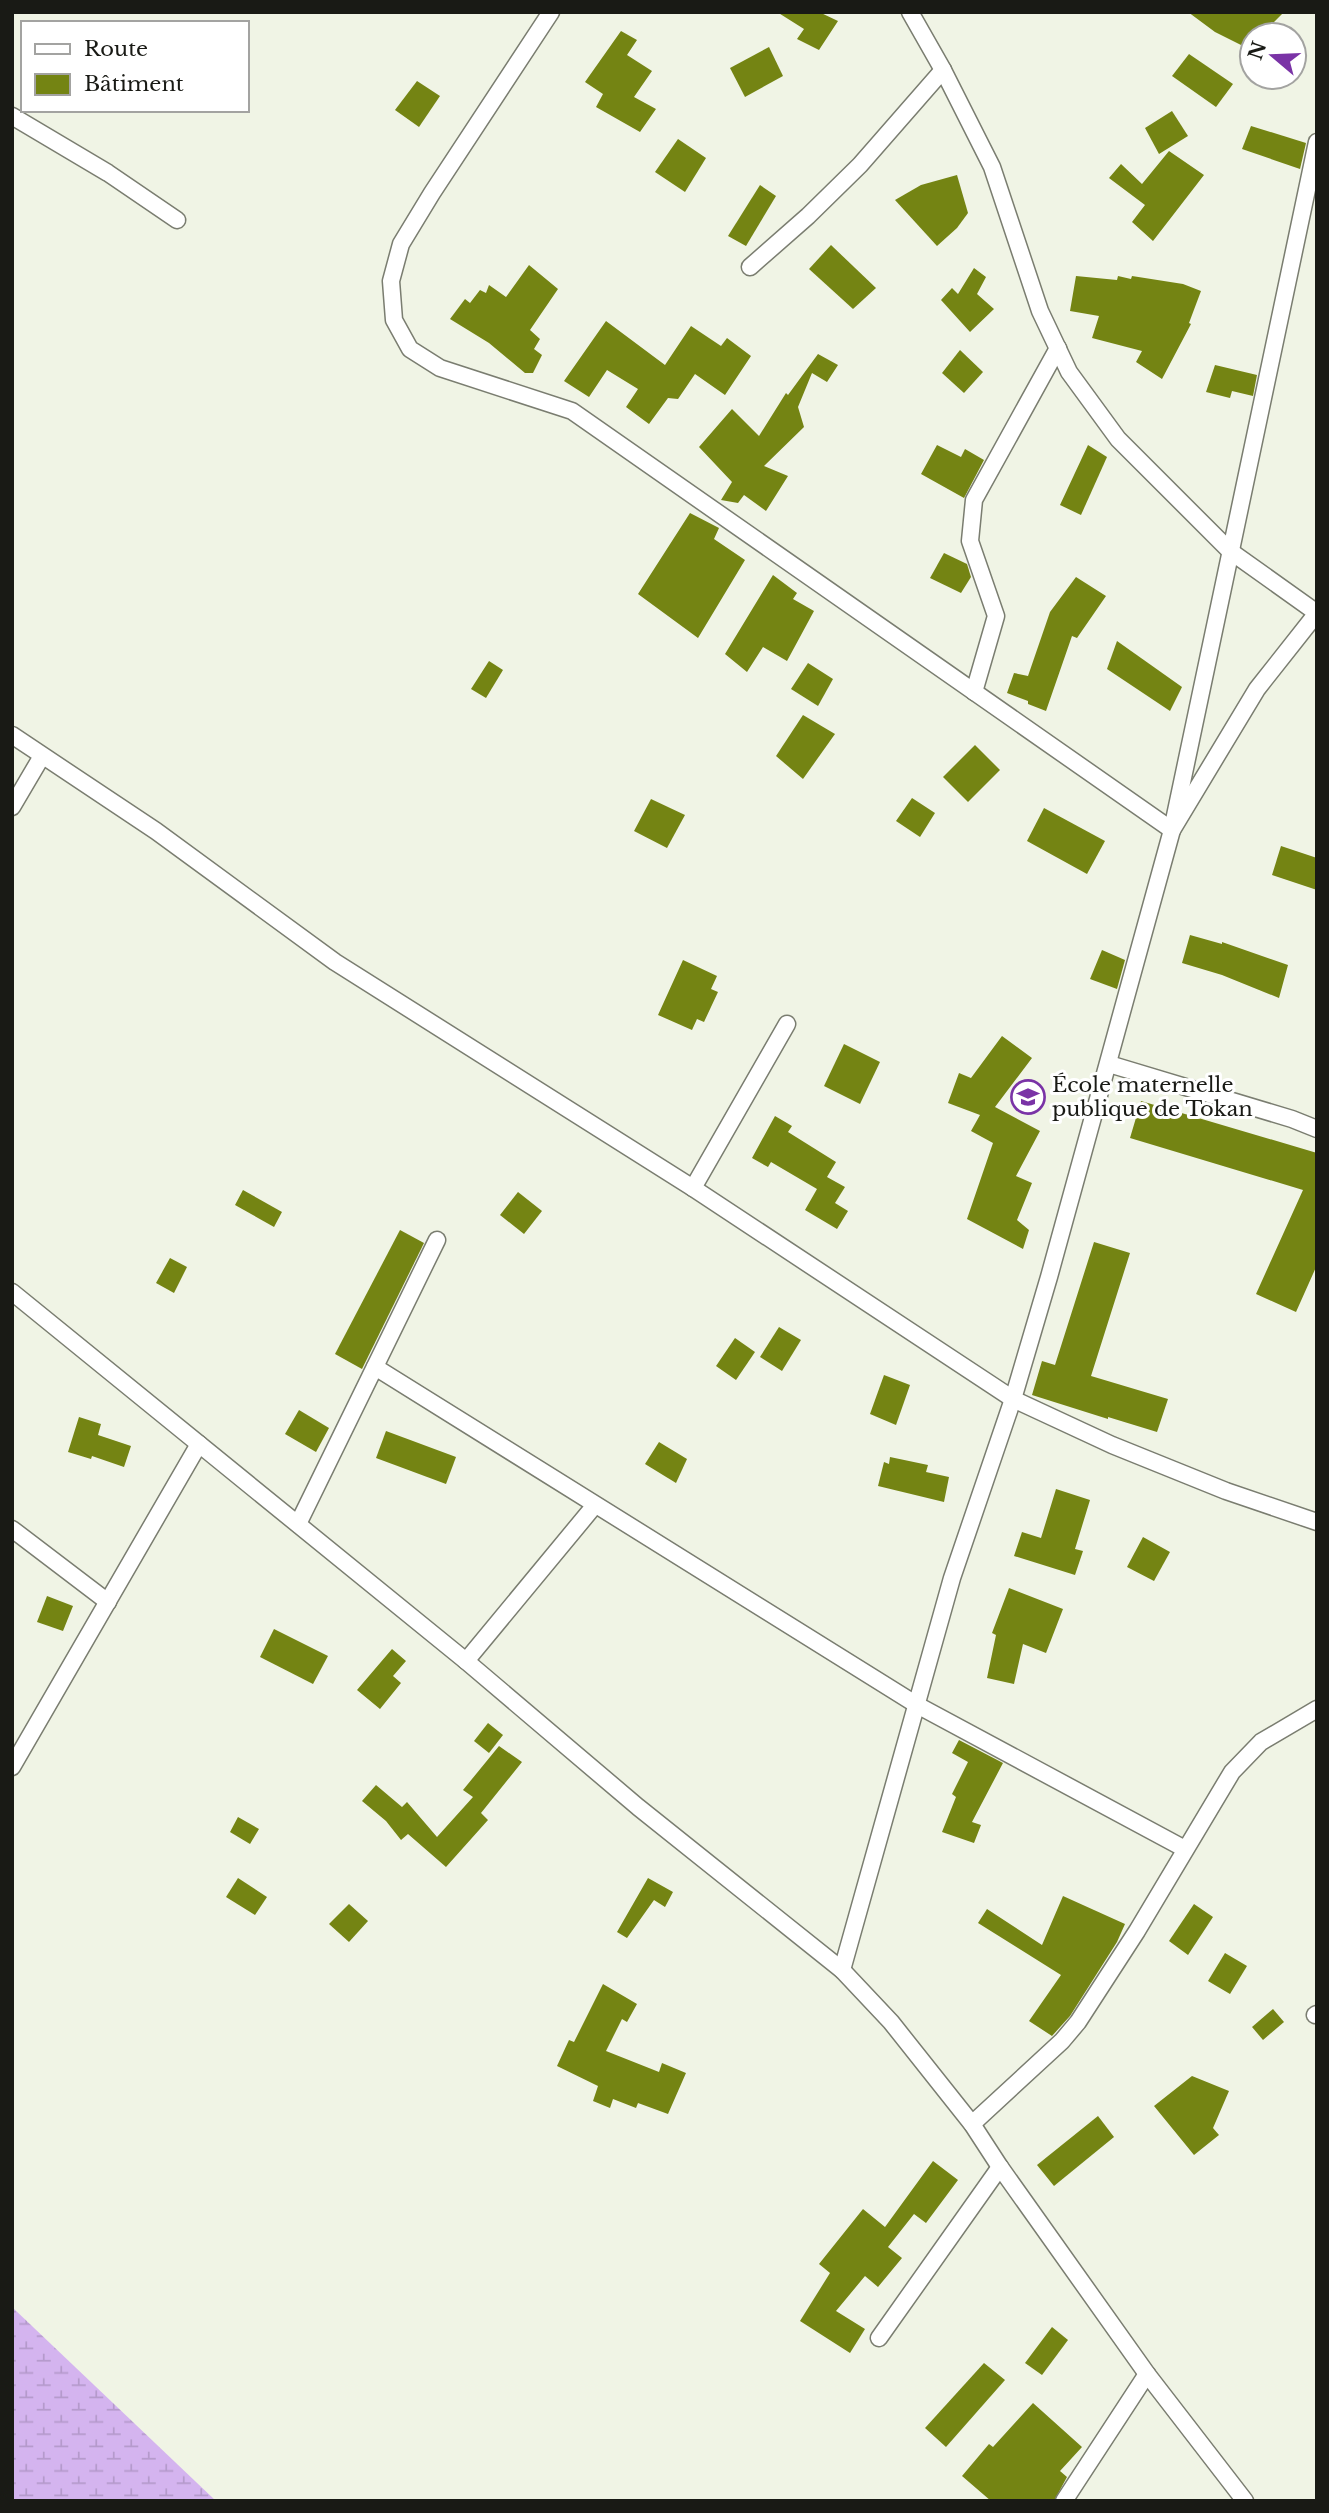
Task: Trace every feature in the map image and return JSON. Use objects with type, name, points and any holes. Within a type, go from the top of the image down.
[{"type":"street","points":[[551,12],[432,192],[401,244],[391,281],[394,320],[410,349],[440,369],[572,411],[1172,830]]},
{"type":"street","points":[[910,12],[992,167],[1040,311],[1069,372],[1118,439],[1230,551],[1317,613],[1257,689],[1172,830]]},
{"type":"street","points":[[750,267],[808,216],[860,164],[943,70]]},
{"type":"street","points":[[12,116],[108,173],[177,220]]},
{"type":"street","points":[[842,1970],[952,1578],[1013,1399],[1109,1064],[1172,830],[1317,142]]},
{"type":"street","points":[[974,692],[996,616],[970,541],[974,500],[1058,348]]},
{"type":"street","points":[[12,735],[156,831],[335,962],[693,1188],[1013,1399],[1112,1445],[1226,1491],[1317,1522]]},
{"type":"street","points":[[12,807],[42,756]]},
{"type":"street","points":[[693,1188],[787,1024]]},
{"type":"street","points":[[1109,1064],[1317,1129]]},
{"type":"street","points":[[298,1524],[437,1240]]},
{"type":"street","points":[[12,1292],[466,1661],[638,1807],[842,1970],[891,2022],[972,2124],[1147,2374],[1245,2501]]},
{"type":"street","points":[[375,1367],[918,1705],[1185,1849]]},
{"type":"street","points":[[12,1767],[199,1444]]},
{"type":"street","points":[[466,1661],[595,1505]]},
{"type":"street","points":[[12,1529],[108,1602]]},
{"type":"street","points":[[972,2124],[1062,2041],[1078,2022],[1137,1931],[1232,1772],[1261,1742],[1317,1709]]},
{"type":"street","points":[[879,2338],[1000,2167]]},
{"type":"street","points":[[1065,2501],[1147,2374]]},
{"type":"green space","points":[[12,2307],[216,2501],[12,2501]]},
{"type":"building","points":[[777,12],[819,12],[838,21],[819,50],[797,39],[804,29]]},
{"type":"building","points":[[1188,12],[1284,12],[1275,21],[1238,21],[1238,44],[1215,32]]},
{"type":"building","points":[[621,31],[637,40],[627,55],[652,71],[634,97],[656,109],[640,132],[596,107],[603,94],[585,82]]},
{"type":"building","points":[[769,47],[783,76],[745,97],[730,68]]},
{"type":"building","points":[[1189,54],[1233,84],[1216,107],[1172,76]]},
{"type":"building","points":[[417,81],[440,96],[419,127],[395,110]]},
{"type":"building","points":[[1172,111],[1188,136],[1159,154],[1145,128]]},
{"type":"building","points":[[1251,126],[1306,143],[1300,169],[1242,149]]},
{"type":"building","points":[[678,139],[706,158],[685,192],[655,172]]},
{"type":"building","points":[[1169,151],[1204,175],[1153,241],[1132,222],[1145,205],[1109,178],[1121,164],[1142,184]]},
{"type":"building","points":[[957,175],[968,213],[957,228],[937,246],[895,200],[921,185]]},
{"type":"building","points":[[760,185],[776,196],[746,246],[728,236]]},
{"type":"building","points":[[831,245],[876,288],[853,309],[809,269]]},
{"type":"building","points":[[529,265],[558,289],[530,330],[540,339],[534,349],[542,355],[533,373],[525,373],[489,343],[450,319],[465,299],[470,303],[480,290],[486,293],[489,285],[506,297]]},
{"type":"building","points":[[974,268],[986,277],[977,294],[994,309],[970,332],[941,300],[952,288],[958,294]]},
{"type":"building","points":[[1076,276],[1117,280],[1118,276],[1131,279],[1132,276],[1183,284],[1201,291],[1189,323],[1191,324],[1162,379],[1136,362],[1142,351],[1092,338],[1099,316],[1070,311]]},
{"type":"building","points":[[606,321],[665,365],[691,326],[721,346],[727,338],[751,356],[725,395],[695,374],[678,399],[668,398],[649,424],[626,407],[638,389],[607,370],[589,397],[564,381]]},
{"type":"building","points":[[960,350],[983,372],[964,393],[942,373]]},
{"type":"building","points":[[818,354],[838,365],[827,382],[812,373],[798,407],[804,427],[764,466],[788,476],[766,511],[744,495],[738,503],[721,500],[732,482],[699,447],[732,409],[759,436],[786,393],[788,395]]},
{"type":"building","points":[[1215,365],[1257,375],[1253,396],[1232,391],[1230,398],[1206,392]]},
{"type":"building","points":[[937,445],[961,457],[965,449],[984,460],[964,498],[921,474]]},
{"type":"building","points":[[1088,445],[1107,457],[1081,515],[1060,505]]},
{"type":"building","points":[[690,513],[719,528],[714,539],[745,560],[698,638],[638,594]]},
{"type":"building","points":[[944,553],[967,564],[971,577],[961,593],[930,578]]},
{"type":"building","points":[[773,575],[797,593],[793,599],[814,611],[787,661],[763,647],[747,672],[725,654]]},
{"type":"building","points":[[1076,577],[1106,596],[1077,638],[1072,636],[1046,711],[1007,693],[1014,673],[1028,676],[1050,612]]},
{"type":"building","points":[[1117,641],[1182,687],[1170,711],[1107,669]]},
{"type":"building","points":[[489,661],[503,670],[486,698],[471,689]]},
{"type":"building","points":[[808,663],[833,679],[818,706],[791,689]]},
{"type":"building","points":[[803,715],[835,734],[803,779],[776,756]]},
{"type":"building","points":[[975,745],[1000,770],[968,802],[943,777]]},
{"type":"building","points":[[912,798],[935,813],[920,837],[896,821]]},
{"type":"building","points":[[651,799],[685,815],[667,848],[634,831]]},
{"type":"building","points":[[1044,808],[1105,841],[1087,874],[1027,841]]},
{"type":"building","points":[[1281,846],[1317,858],[1317,890],[1272,875]]},
{"type":"building","points":[[1190,935],[1222,942],[1288,965],[1279,998],[1222,975],[1182,963]]},
{"type":"building","points":[[1102,950],[1125,960],[1117,989],[1090,979]]},
{"type":"building","points":[[683,960],[717,976],[711,989],[718,992],[704,1022],[697,1019],[692,1030],[658,1015]]},
{"type":"building","points":[[1002,1036],[1032,1058],[995,1107],[1040,1131],[1016,1176],[1032,1183],[1017,1220],[1029,1230],[1023,1249],[967,1219],[993,1143],[971,1131],[980,1115],[948,1103],[959,1073],[971,1078]]},
{"type":"building","points":[[844,1044],[880,1062],[860,1104],[824,1086]]},
{"type":"building","points":[[1141,1101],[1317,1153],[1317,1265],[1296,1312],[1256,1294],[1303,1190],[1130,1138]]},
{"type":"building","points":[[775,1116],[792,1126],[788,1132],[836,1162],[827,1177],[845,1187],[835,1203],[848,1211],[837,1229],[805,1210],[817,1189],[771,1162],[768,1167],[752,1158]]},
{"type":"building","points":[[243,1190],[282,1212],[274,1227],[235,1205]]},
{"type":"building","points":[[518,1192],[542,1211],[524,1234],[500,1215]]},
{"type":"building","points":[[400,1230],[424,1243],[362,1369],[335,1354]]},
{"type":"building","points":[[1094,1242],[1130,1253],[1091,1376],[1168,1399],[1157,1432],[1032,1395],[1042,1361],[1055,1365]]},
{"type":"building","points":[[170,1258],[187,1267],[174,1293],[156,1283]]},
{"type":"building","points":[[779,1327],[801,1340],[782,1371],[760,1357]]},
{"type":"building","points":[[735,1338],[755,1352],[736,1380],[716,1366]]},
{"type":"building","points":[[884,1375],[910,1385],[896,1425],[870,1414]]},
{"type":"building","points":[[299,1410],[329,1428],[316,1452],[285,1434]]},
{"type":"building","points":[[79,1417],[101,1424],[98,1435],[131,1446],[124,1467],[92,1456],[91,1459],[68,1452]]},
{"type":"building","points":[[386,1431],[456,1457],[446,1484],[376,1458]]},
{"type":"building","points":[[659,1442],[687,1459],[676,1483],[645,1464]]},
{"type":"building","points":[[890,1457],[928,1465],[926,1472],[949,1477],[944,1502],[878,1486],[884,1462],[889,1464]]},
{"type":"building","points":[[1056,1489],[1090,1500],[1075,1549],[1083,1551],[1075,1575],[1014,1556],[1022,1532],[1041,1538]]},
{"type":"building","points":[[1143,1537],[1170,1552],[1154,1581],[1127,1567]]},
{"type":"building","points":[[1009,1588],[1063,1609],[1046,1653],[1023,1644],[1014,1684],[987,1678],[996,1635],[992,1633]]},
{"type":"building","points":[[47,1596],[73,1606],[63,1631],[37,1622]]},
{"type":"building","points":[[274,1629],[328,1656],[313,1684],[260,1657]]},
{"type":"building","points":[[392,1649],[406,1661],[393,1676],[401,1683],[380,1709],[357,1690]]},
{"type":"building","points":[[488,1723],[503,1735],[489,1753],[474,1741]]},
{"type":"building","points":[[959,1740],[1003,1763],[972,1822],[981,1825],[974,1843],[942,1832],[956,1797],[952,1794],[968,1762],[952,1753]]},
{"type":"building","points":[[499,1746],[522,1762],[481,1813],[488,1820],[446,1867],[408,1834],[401,1840],[386,1821],[362,1801],[376,1785],[402,1807],[407,1802],[437,1837],[473,1797],[463,1790]]},
{"type":"building","points":[[238,1817],[259,1829],[250,1844],[230,1832]]},
{"type":"building","points":[[238,1878],[267,1897],[255,1915],[226,1897]]},
{"type":"building","points":[[648,1878],[673,1892],[665,1907],[654,1900],[627,1938],[617,1932]]},
{"type":"building","points":[[1063,1896],[1125,1924],[1117,1942],[1070,2016],[1052,2036],[1029,2021],[1061,1975],[978,1923],[987,1909],[1042,1945]]},
{"type":"building","points":[[349,1904],[368,1921],[349,1942],[329,1924]]},
{"type":"building","points":[[1194,1904],[1213,1917],[1188,1955],[1169,1941]]},
{"type":"building","points":[[1225,1953],[1247,1966],[1230,1994],[1208,1981]]},
{"type":"building","points":[[603,1984],[637,2004],[627,2022],[622,2019],[606,2051],[659,2072],[662,2063],[686,2073],[668,2114],[638,2103],[636,2108],[613,2099],[610,2108],[593,2101],[598,2086],[557,2066],[569,2040],[574,2042]]},
{"type":"building","points":[[1273,2009],[1284,2022],[1263,2040],[1252,2027]]},
{"type":"building","points":[[1192,2076],[1229,2091],[1213,2128],[1219,2135],[1194,2155],[1154,2106]]},
{"type":"building","points":[[1098,2116],[1114,2137],[1054,2186],[1037,2165]]},
{"type":"building","points":[[933,2161],[958,2180],[926,2223],[914,2214],[888,2247],[902,2258],[878,2287],[865,2276],[836,2311],[865,2329],[850,2353],[800,2321],[830,2273],[819,2264],[863,2209],[885,2227]]},
{"type":"building","points":[[1052,2327],[1068,2340],[1042,2375],[1025,2363]]},
{"type":"building","points":[[984,2363],[1005,2380],[946,2447],[925,2428]]},
{"type":"building","points":[[1033,2403],[1082,2447],[1060,2471],[1067,2477],[1054,2501],[991,2501],[962,2476],[989,2444],[993,2447]]},
{"type":"place","name":"École maternelle publique de Tokan","points":[[1028,1097]]}]
